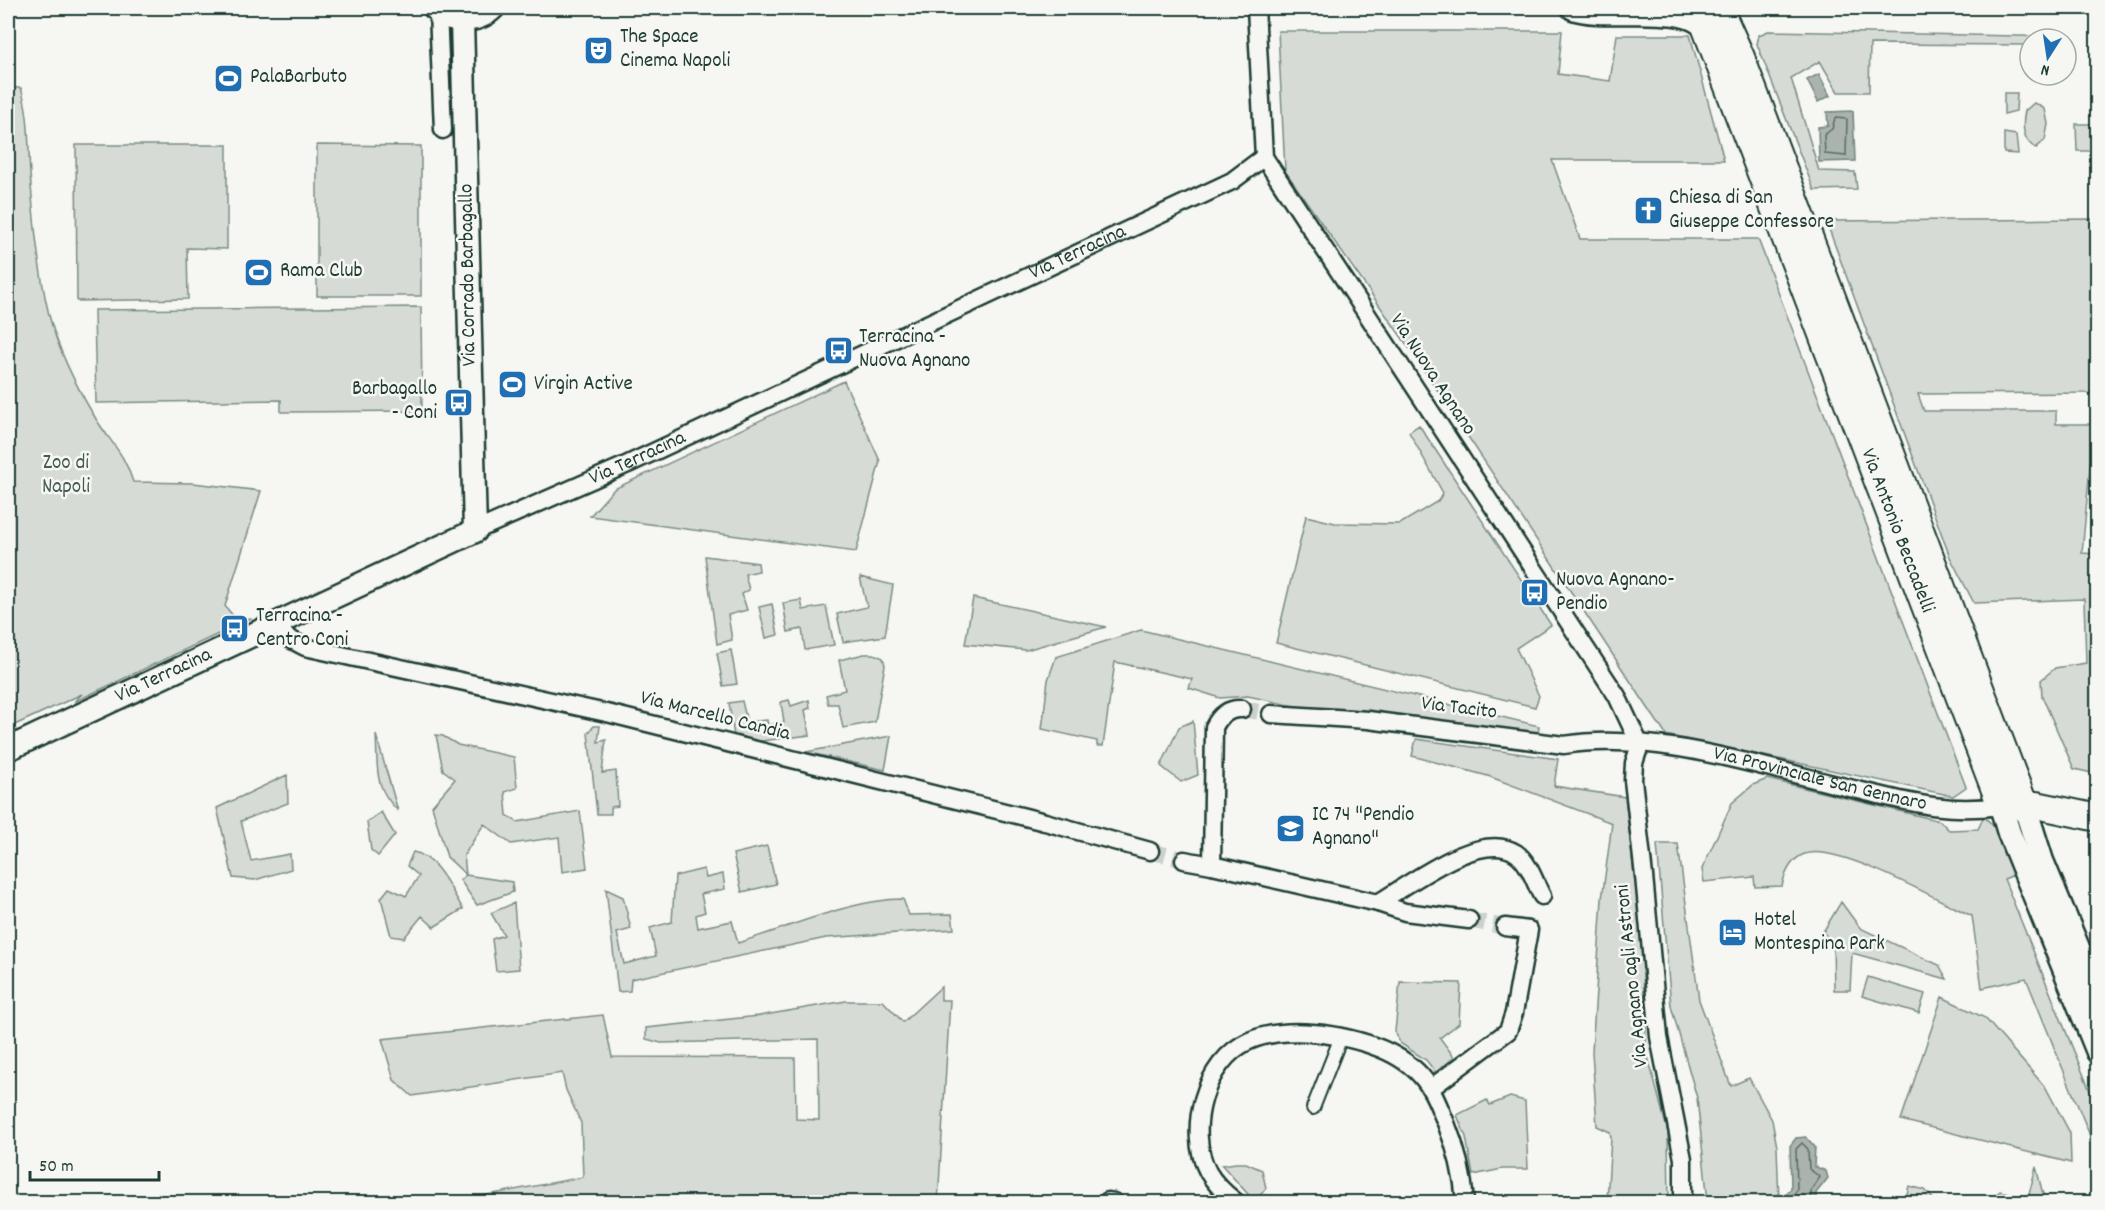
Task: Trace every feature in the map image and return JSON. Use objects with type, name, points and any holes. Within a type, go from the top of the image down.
[{"type":"main road","points":[[436,10],[462,20],[476,18],[493,8]]},
{"type":"main road","points":[[1573,8],[1587,13],[1669,13],[1693,17],[1709,14]]},
{"type":"main road","name":"Via Antonio Beccadelli","points":[[1709,14],[1741,57],[2013,805],[2042,861],[2073,962],[2097,1052]]},
{"type":"main road","name":"Via Corrado Barbagallo","points":[[462,20],[475,531]]},
{"type":"main road","name":"Via Terracina","points":[[8,749],[277,621],[475,531]]},
{"type":"main road","name":"Via Provinciale San Gennaro","points":[[2013,805],[2097,818]]},
{"type":"main road","name":"Via Antonio Beccadelli","points":[[2073,962],[2097,996]]},
{"type":"street","points":[[1256,8],[1264,157]]},
{"type":"street","points":[[436,10],[443,130]]},
{"type":"street","name":"Via Terracina","points":[[475,531],[639,459],[1232,181],[1264,157]]},
{"type":"street","name":"Via Nuova Agnano","points":[[1264,157],[1617,696],[1640,745]]},
{"type":"street","name":"Via Marcello Candia","points":[[277,621],[286,637],[305,647],[601,711],[1045,822],[1150,851]]},
{"type":"street","points":[[1212,865],[1214,727],[1218,718],[1233,709],[1242,709]]},
{"type":"street","name":"Via Tacito","points":[[1271,714],[1368,720],[1564,745],[1596,740],[1640,745]]},
{"type":"street","name":"Via Provinciale San Gennaro","points":[[1640,745],[1670,746],[1934,808],[2013,805]]},
{"type":"street","name":"Via Agnano agli Astroni","points":[[1640,745],[1634,763],[1633,780],[1659,1037],[1683,1159],[1683,1203]]},
{"type":"street","points":[[1378,903],[1431,870],[1475,849],[1490,846],[1516,853],[1525,863],[1542,896]]},
{"type":"street","points":[[1184,860],[1378,903],[1405,912],[1469,920]]},
{"type":"street","points":[[1431,1088],[1508,1031],[1514,1013],[1529,930],[1505,927]]},
{"type":"street","points":[[1236,1203],[1208,1174],[1201,1154],[1197,1132],[1201,1103],[1211,1080],[1235,1050],[1249,1041],[1281,1033],[1312,1033],[1341,1037],[1378,1047],[1397,1057],[1431,1088],[1460,1162],[1465,1203]]},
{"type":"street","points":[[1313,1108],[1341,1037]]},
{"type":"green space","points":[[1278,31],[1562,31],[1558,74],[1610,81],[1617,35],[1690,35],[1724,160],[1552,160],[1580,239],[1758,239],[1966,787],[1953,796],[1666,735],[1412,352],[1285,171]]},
{"type":"green space","points":[[1768,31],[2018,36],[2018,45],[1870,44],[1869,92],[1838,92],[1820,61],[1791,78],[1819,171],[1855,172],[1857,189],[1814,190],[1757,44],[1759,35]]},
{"type":"green space","name":"Zoo di Napoli","points":[[8,88],[21,88],[26,109],[37,245],[45,298],[53,329],[75,382],[96,419],[122,456],[133,482],[193,483],[261,491],[225,606],[234,617],[250,619],[74,702],[82,694],[8,728]]},
{"type":"green space","points":[[2004,93],[2017,93],[2016,111],[2004,114]]},
{"type":"green space","points":[[2034,103],[2045,109],[2048,124],[2045,140],[2036,148],[2028,141],[2023,127],[2025,111]]},
{"type":"green space","points":[[2076,124],[2097,124],[2097,151],[2077,151]]},
{"type":"green space","points":[[2004,133],[2016,135],[2018,154],[2004,153]]},
{"type":"green space","points":[[76,145],[227,145],[227,249],[187,248],[188,299],[77,301]]},
{"type":"green space","points":[[317,145],[421,146],[421,296],[317,296]]},
{"type":"green space","points":[[2097,219],[2097,393],[1918,394],[1924,411],[2056,411],[2056,424],[2094,424],[2082,553],[2097,554],[2097,774],[2074,769],[2042,696],[2041,680],[2055,668],[2086,663],[2084,599],[1974,603],[1950,557],[1826,221]]},
{"type":"green space","points":[[421,307],[422,411],[281,412],[281,400],[96,403],[94,310]]},
{"type":"green space","points":[[844,381],[880,461],[856,552],[590,516],[614,489]]},
{"type":"green space","points":[[1419,425],[1551,625],[1516,648],[1539,696],[1535,707],[1276,643],[1306,516],[1335,523],[1400,524],[1438,501],[1443,493],[1409,432]]},
{"type":"green space","points":[[705,556],[758,563],[759,571],[745,574],[749,590],[742,594],[747,610],[728,615],[732,640],[717,644]]},
{"type":"green space","points":[[860,577],[893,585],[885,636],[843,642],[837,614],[867,607]]},
{"type":"green space","points":[[973,598],[1106,627],[1026,650],[965,644]]},
{"type":"green space","points":[[801,600],[803,610],[826,606],[834,645],[805,650],[802,629],[788,632],[783,603]]},
{"type":"green space","points":[[772,604],[778,635],[766,638],[759,607]]},
{"type":"green space","points":[[1141,630],[1539,726],[1538,734],[1360,710],[1298,707],[1248,696],[1220,698],[1189,688],[1192,679],[1115,662],[1103,746],[1097,746],[1097,741],[1042,729],[1048,680],[1056,657]]},
{"type":"green space","points":[[731,650],[737,684],[723,686],[717,653]]},
{"type":"green space","points":[[874,654],[883,658],[885,665],[875,722],[843,728],[838,704],[828,704],[826,695],[845,690],[839,660]]},
{"type":"green space","points":[[789,700],[791,706],[809,700],[810,708],[805,710],[810,735],[761,741],[734,736],[729,703],[742,701],[747,722],[767,720],[768,725],[784,722],[781,702]]},
{"type":"green space","points":[[1193,721],[1198,775],[1181,782],[1161,766],[1179,727]]},
{"type":"green space","points":[[594,726],[600,726],[598,742],[606,740],[602,773],[616,771],[618,806],[611,807],[611,814],[597,814],[588,733]]},
{"type":"green space","points":[[376,735],[398,811],[384,793],[378,776]]},
{"type":"green space","points":[[436,735],[443,736],[458,745],[514,757],[517,788],[505,792],[507,815],[517,822],[580,811],[587,868],[562,872],[559,837],[511,844],[484,824],[464,855],[466,875],[447,857],[432,806],[455,779],[443,770]]},
{"type":"green space","points":[[891,736],[885,770],[806,752]]},
{"type":"green space","points":[[1416,739],[1558,759],[1554,786],[1625,797],[1641,930],[1647,1053],[1668,1133],[1669,1202],[1607,1202],[1611,1138],[1610,1132],[1597,1126],[1592,1052],[1602,899],[1612,823],[1488,776],[1412,756]]},
{"type":"green space","points":[[287,775],[288,803],[241,821],[251,861],[290,854],[291,869],[255,880],[233,878],[217,808]]},
{"type":"green space","points":[[1767,779],[1940,821],[1949,830],[1978,829],[1984,816],[1994,827],[2014,875],[2004,879],[2097,1108],[2097,1153],[2026,978],[1982,988],[1972,916],[1891,876],[1845,858],[1825,853],[1809,853],[1798,857],[1785,875],[1782,886],[1755,887],[1754,877],[1704,882],[1702,869],[1732,803],[1753,785]]},
{"type":"green space","points":[[381,812],[395,835],[378,856],[371,850],[367,822]]},
{"type":"green space","points":[[1657,844],[1678,844],[1699,1000],[1731,1086],[1749,1078],[1772,1120],[1777,1147],[1779,1202],[1708,1202],[1697,1098],[1671,1006]]},
{"type":"green space","points":[[767,846],[776,884],[742,892],[733,854]]},
{"type":"green space","points":[[413,852],[422,855],[436,867],[463,909],[434,927],[422,916],[404,938],[391,936],[381,898],[389,888],[406,896],[419,876],[407,866]]},
{"type":"green space","points":[[704,869],[706,878],[723,874],[725,889],[701,894],[705,912],[696,915],[698,928],[732,921],[738,943],[820,915],[884,900],[903,899],[909,915],[952,914],[954,929],[826,938],[631,979],[630,991],[618,992],[606,889],[623,897],[631,929],[617,933],[624,964],[656,956],[650,928],[672,922],[675,876]]},
{"type":"green space","points":[[466,875],[512,882],[513,892],[477,905],[460,880]]},
{"type":"green space","points":[[1841,902],[1860,928],[1939,965],[1947,979],[1852,953],[1850,990],[1834,990],[1833,945],[1823,932]]},
{"type":"green space","points":[[514,903],[519,969],[496,971],[492,939],[504,935],[491,913]]},
{"type":"green space","points":[[1868,977],[1925,994],[1919,1013],[1862,996]]},
{"type":"green space","points":[[1400,982],[1461,983],[1459,1023],[1440,1038],[1454,1057],[1436,1073],[1426,1060],[1400,1043],[1395,1032]]},
{"type":"green space","points":[[941,987],[941,1000],[950,1000],[938,1202],[450,1202],[583,1177],[581,1123],[566,1090],[562,1073],[412,1096],[394,1080],[382,1039],[603,1015],[612,1057],[795,1058],[796,1119],[819,1120],[818,1039],[661,1043],[646,1039],[646,1028],[759,1016],[846,1001],[883,1001],[903,1022]]},
{"type":"green space","points":[[1942,997],[1985,1018],[2046,1088],[2070,1133],[2071,1163],[1901,1120]]},
{"type":"green space","points":[[1510,1097],[1525,1101],[1528,1169],[1502,1169],[1473,1175],[1466,1137],[1457,1115],[1487,1100],[1490,1105]]},
{"type":"green space","points":[[1246,1163],[1262,1170],[1266,1188],[1255,1202],[1222,1165]]},
{"type":"green space","points":[[2036,1167],[2045,1202],[1987,1202],[2000,1191],[2028,1198]]},
{"type":"green space","points":[[1909,1186],[1925,1190],[1936,1202],[1905,1202]]},
{"type":"water","points":[[1819,74],[1830,96],[1818,102],[1807,80]]},
{"type":"water","points":[[1853,111],[1855,161],[1819,162],[1818,127],[1828,126],[1827,112]]},
{"type":"water","points":[[1806,1137],[1815,1147],[1814,1166],[1826,1171],[1828,1178],[1816,1193],[1817,1202],[1783,1202],[1781,1198],[1791,1189],[1790,1146],[1796,1138]]},
{"type":"tunnel","points":[[1242,709],[1271,714]]},
{"type":"tunnel","points":[[1150,851],[1184,860]]},
{"type":"tunnel","points":[[1469,920],[1505,927]]},
{"type":"place","name":"The Space Cinema Napoli","points":[[599,50]]},
{"type":"place","name":"PalaBarbuto","points":[[229,78]]},
{"type":"place","name":"Chiesa di San Giuseppe Confessore","points":[[1648,211]]},
{"type":"place","name":"Rama Club","points":[[259,272]]},
{"type":"place","name":"Terracina - Nuova Agnano","points":[[838,350]]},
{"type":"place","name":"Virgin Active","points":[[513,385]]},
{"type":"place","name":"Barbagallo - Coni","points":[[458,402]]},
{"type":"place","name":"Nuova Agnano- Pendio","points":[[1535,593]]},
{"type":"place","name":"Terracina - Centro Coni","points":[[235,629]]},
{"type":"place","name":"IC 74 \"Pendio Agnano\"","points":[[1291,828]]},
{"type":"place","name":"Hotel Montespina Park","points":[[1733,933]]}]
